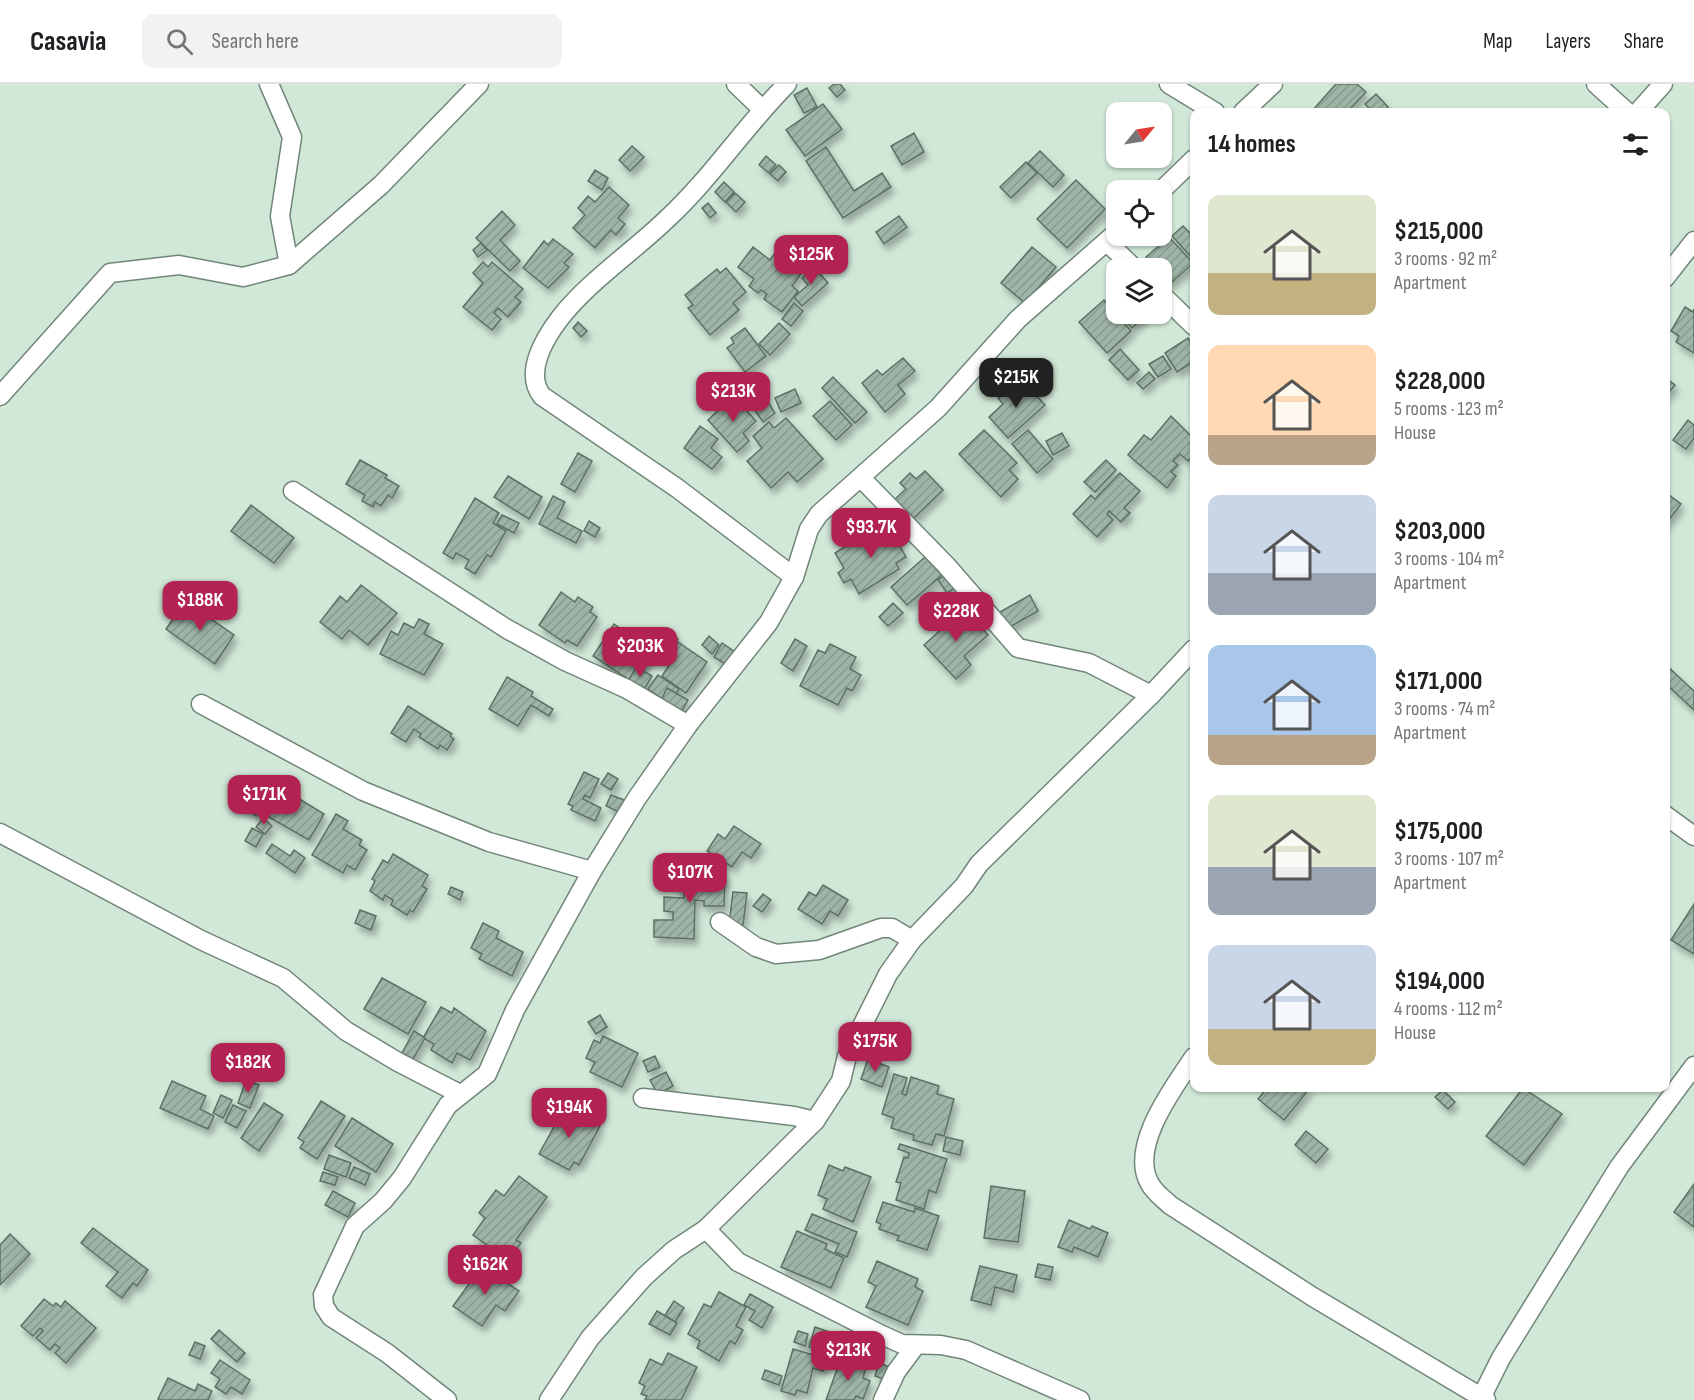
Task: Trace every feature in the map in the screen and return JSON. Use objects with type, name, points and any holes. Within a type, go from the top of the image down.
[{"type":"street","points":[[269,84],[292,136],[280,216],[289,266]]},
{"type":"street","points":[[736,84],[762,109]]},
{"type":"street","points":[[787,84],[762,109],[707,178],[669,218],[596,282],[560,318],[537,359],[534,380],[542,396],[677,488],[794,577]]},
{"type":"street","points":[[1169,84],[1205,108]]},
{"type":"street","points":[[1247,108],[1273,84]]},
{"type":"street","points":[[1596,84],[1623,108]]},
{"type":"street","points":[[1642,108],[1663,84]]},
{"type":"street","points":[[0,396],[110,273],[179,265],[243,277],[289,266],[381,185],[469,88]]},
{"type":"street","points":[[1172,180],[1190,163]]},
{"type":"street","points":[[1670,272],[1694,241]]},
{"type":"street","points":[[447,1400],[387,1353],[331,1317],[324,1306],[323,1295],[355,1226],[383,1201],[402,1178],[440,1114],[460,1094],[477,1084],[487,1074],[515,1010],[592,872],[637,798],[688,725],[769,621],[794,577],[808,529],[828,504],[861,478],[938,408],[1018,319],[1106,242]]},
{"type":"street","points":[[1117,246],[1126,258]]},
{"type":"street","points":[[1172,305],[1190,322]]},
{"type":"street","points":[[861,478],[946,565],[1018,648],[1089,663],[1151,695]]},
{"type":"street","points":[[293,491],[507,629],[565,661],[627,689],[688,725]]},
{"type":"street","points":[[549,1400],[590,1338],[644,1277],[674,1250],[706,1229],[815,1121],[841,1081],[847,1056],[888,974],[912,940],[964,886],[979,864],[1151,695],[1190,653]]},
{"type":"street","points":[[201,704],[363,791],[489,842],[592,872]]},
{"type":"street","points":[[1670,818],[1694,836]]},
{"type":"street","points":[[0,833],[201,940],[283,978],[346,1031],[398,1062],[460,1094]]},
{"type":"street","points":[[720,922],[756,947],[776,954],[819,950],[866,931],[881,928],[892,928],[912,940]]},
{"type":"street","points":[[1190,1063],[1158,1111],[1145,1154],[1149,1182],[1157,1194],[1313,1296],[1483,1399],[1501,1358],[1619,1167],[1694,1066]]},
{"type":"street","points":[[643,1098],[751,1110],[815,1121]]},
{"type":"street","points":[[706,1229],[730,1257],[766,1278],[902,1344],[959,1348],[1080,1400]]},
{"type":"street","points":[[883,1400],[896,1372],[916,1345]]},
{"type":"building","points":[[834,84],[840,84],[845,90],[837,97],[829,88]]},
{"type":"building","points":[[1336,84],[1357,84],[1366,92],[1351,108],[1315,108]]},
{"type":"building","points":[[807,88],[817,107],[804,113],[794,95]]},
{"type":"building","points":[[1376,94],[1388,107],[1369,108],[1365,104]]},
{"type":"building","points":[[823,104],[842,129],[805,156],[786,130]]},
{"type":"building","points":[[914,133],[924,152],[902,165],[891,146]]},
{"type":"building","points":[[632,146],[644,157],[630,171],[619,160]]},
{"type":"building","points":[[826,147],[854,191],[882,173],[891,187],[843,218],[806,161]]},
{"type":"building","points":[[1040,151],[1064,175],[1053,187],[1028,163]]},
{"type":"building","points":[[766,156],[776,165],[769,173],[759,165]]},
{"type":"building","points":[[1026,162],[1037,173],[1011,198],[1000,187]]},
{"type":"building","points":[[779,165],[786,172],[778,181],[770,174]]},
{"type":"building","points":[[595,170],[608,178],[602,190],[588,181]]},
{"type":"building","points":[[1076,180],[1105,209],[1067,248],[1037,219]]},
{"type":"building","points":[[724,182],[734,192],[725,202],[715,192]]},
{"type":"building","points":[[609,187],[629,205],[618,218],[625,224],[616,235],[611,230],[595,248],[573,228],[585,215],[578,208],[588,196],[595,202]]},
{"type":"building","points":[[735,193],[745,202],[736,212],[726,202]]},
{"type":"building","points":[[708,203],[716,213],[710,218],[702,208]]},
{"type":"building","points":[[502,211],[515,225],[500,240],[520,261],[510,271],[476,238]]},
{"type":"building","points":[[899,216],[907,227],[884,244],[876,232]]},
{"type":"building","points":[[1183,226],[1190,233],[1190,256],[1172,236]]},
{"type":"building","points":[[553,239],[573,254],[564,263],[569,267],[548,288],[523,268],[544,241],[548,245]]},
{"type":"building","points":[[1172,240],[1190,260],[1190,266],[1172,282],[1172,258],[1147,258],[1159,246],[1172,246]]},
{"type":"building","points":[[481,243],[487,250],[478,257],[473,250]]},
{"type":"building","points":[[781,245],[796,256],[789,265],[801,274],[792,286],[798,291],[782,312],[764,299],[767,294],[761,290],[758,293],[749,286],[754,279],[738,267],[753,247],[770,260]]},
{"type":"building","points":[[1032,247],[1056,267],[1025,303],[1001,283]]},
{"type":"building","points":[[483,262],[488,267],[492,262],[523,289],[515,297],[521,302],[508,317],[498,308],[494,313],[501,319],[492,330],[463,307],[483,283],[473,273]]},
{"type":"building","points":[[814,267],[828,283],[802,306],[794,297],[808,285],[802,278]]},
{"type":"building","points":[[726,268],[746,292],[733,303],[739,310],[710,335],[688,308],[693,305],[685,295],[717,269],[720,273]]},
{"type":"building","points":[[1104,300],[1106,302],[1106,324],[1125,324],[1131,331],[1107,353],[1079,322]]},
{"type":"building","points":[[794,303],[803,311],[791,326],[782,319]]},
{"type":"building","points":[[1685,307],[1693,312],[1694,309],[1694,353],[1676,342],[1679,336],[1671,331]]},
{"type":"building","points":[[578,322],[587,331],[581,337],[573,328]]},
{"type":"building","points":[[779,323],[790,334],[770,355],[759,344]]},
{"type":"building","points":[[745,328],[766,356],[745,372],[727,348],[734,343],[731,338]]},
{"type":"building","points":[[1188,338],[1190,341],[1190,364],[1177,372],[1165,353]]},
{"type":"building","points":[[1120,349],[1139,370],[1128,380],[1109,360]]},
{"type":"building","points":[[1163,356],[1171,369],[1158,377],[1149,364]]},
{"type":"building","points":[[903,358],[915,371],[898,385],[905,394],[885,412],[862,383],[877,370],[882,375]]},
{"type":"building","points":[[1149,372],[1155,379],[1143,389],[1137,383]]},
{"type":"building","points":[[833,377],[867,412],[855,423],[822,388]]},
{"type":"building","points":[[752,380],[761,392],[749,400],[741,387]]},
{"type":"building","points":[[1670,381],[1675,385],[1670,391]]},
{"type":"building","points":[[1024,382],[1045,405],[1008,438],[989,417],[1003,404],[998,398],[1010,387],[1014,391]]},
{"type":"building","points":[[795,389],[801,403],[781,412],[775,398]]},
{"type":"building","points":[[763,394],[775,413],[763,422],[750,403]]},
{"type":"building","points":[[733,396],[756,421],[743,433],[749,441],[737,452],[708,420]]},
{"type":"building","points":[[830,401],[852,425],[836,440],[813,416]]},
{"type":"building","points":[[1171,416],[1190,435],[1190,459],[1188,461],[1180,454],[1173,461],[1178,465],[1171,472],[1176,476],[1167,488],[1128,455],[1144,435],[1151,440]]},
{"type":"building","points":[[786,418],[823,459],[797,482],[788,472],[771,488],[747,461],[762,448],[753,436],[769,422],[774,428]]},
{"type":"building","points":[[1688,420],[1694,425],[1694,438],[1686,449],[1673,440]]},
{"type":"building","points":[[700,426],[718,439],[711,448],[722,457],[712,469],[684,448]]},
{"type":"building","points":[[984,430],[1017,463],[1009,470],[1018,479],[1001,497],[959,454]]},
{"type":"building","points":[[1028,430],[1053,459],[1037,473],[1012,444]]},
{"type":"building","points":[[1062,433],[1069,446],[1053,455],[1046,441]]},
{"type":"building","points":[[578,453],[592,461],[575,492],[561,484]]},
{"type":"building","points":[[360,460],[387,475],[385,478],[399,486],[392,498],[388,495],[381,506],[375,502],[373,507],[362,501],[365,495],[346,484]]},
{"type":"building","points":[[1106,460],[1116,470],[1095,492],[1084,482]]},
{"type":"building","points":[[925,471],[943,490],[913,519],[894,500],[906,489],[900,483],[910,473],[916,479]]},
{"type":"building","points":[[1120,473],[1140,491],[1124,508],[1130,513],[1121,522],[1109,511],[1107,514],[1113,520],[1097,537],[1073,514],[1091,495],[1095,499]]},
{"type":"building","points":[[508,476],[542,497],[529,519],[494,497]]},
{"type":"building","points":[[553,496],[565,502],[557,518],[582,531],[576,543],[539,524]]},
{"type":"building","points":[[1670,496],[1681,504],[1670,518]]},
{"type":"building","points":[[475,498],[499,513],[493,523],[506,531],[491,557],[487,555],[475,574],[465,568],[469,560],[456,553],[453,559],[443,553]]},
{"type":"building","points":[[251,505],[294,538],[274,563],[231,531]]},
{"type":"building","points":[[502,515],[519,523],[514,533],[497,524]]},
{"type":"building","points":[[589,521],[600,528],[595,537],[584,531]]},
{"type":"building","points":[[886,522],[906,557],[896,563],[899,569],[859,594],[851,579],[844,583],[838,573],[844,568],[835,553],[862,536],[867,544],[872,541],[867,533]]},
{"type":"building","points":[[925,557],[942,575],[907,605],[891,587]]},
{"type":"building","points":[[950,572],[959,585],[947,593],[938,580]]},
{"type":"building","points":[[361,585],[397,613],[368,645],[349,630],[342,639],[320,622],[340,596],[347,602]]},
{"type":"building","points":[[561,592],[575,602],[578,597],[593,607],[590,612],[597,617],[577,646],[567,640],[565,643],[539,625]]},
{"type":"building","points":[[1030,595],[1038,611],[1008,628],[1000,612]]},
{"type":"building","points":[[185,601],[234,635],[215,664],[166,629]]},
{"type":"building","points":[[893,603],[903,613],[888,626],[879,617]]},
{"type":"building","points":[[964,609],[988,635],[964,656],[971,665],[956,679],[924,645]]},
{"type":"building","points":[[419,619],[429,624],[424,634],[443,644],[424,675],[380,654],[391,631],[398,635],[404,623],[414,628]]},
{"type":"building","points":[[614,624],[654,651],[634,683],[593,656]]},
{"type":"building","points":[[670,634],[678,639],[665,659],[658,654]]},
{"type":"building","points":[[709,636],[719,645],[712,654],[702,645]]},
{"type":"building","points":[[795,639],[807,646],[793,671],[781,663]]},
{"type":"building","points":[[678,642],[707,662],[686,693],[662,676],[670,664],[666,660]]},
{"type":"building","points":[[722,643],[738,654],[730,667],[714,657]]},
{"type":"building","points":[[830,644],[856,657],[850,669],[861,675],[852,691],[847,688],[838,705],[800,686],[818,650],[825,653]]},
{"type":"building","points":[[636,667],[652,676],[645,688],[629,680]]},
{"type":"building","points":[[1670,669],[1694,691],[1694,710],[1670,688]]},
{"type":"building","points":[[658,675],[679,689],[670,704],[648,689]]},
{"type":"building","points":[[507,677],[533,692],[531,696],[553,709],[549,716],[531,705],[518,726],[489,709]]},
{"type":"building","points":[[667,688],[688,700],[680,714],[660,703]]},
{"type":"building","points":[[408,706],[452,734],[450,736],[454,739],[447,750],[440,745],[438,749],[419,737],[421,734],[414,729],[406,742],[391,733]]},
{"type":"building","points":[[584,772],[599,779],[590,798],[585,795],[583,799],[601,808],[595,821],[571,810],[573,806],[568,804]]},
{"type":"building","points":[[608,773],[618,779],[611,790],[601,784]]},
{"type":"building","points":[[283,789],[324,814],[309,840],[267,816]]},
{"type":"building","points":[[246,791],[264,801],[256,816],[238,805]]},
{"type":"building","points":[[611,795],[624,800],[619,812],[606,806]]},
{"type":"building","points":[[336,814],[348,821],[343,829],[362,840],[359,845],[367,850],[355,870],[347,865],[343,873],[312,855]]},
{"type":"building","points":[[263,818],[272,826],[265,834],[256,827]]},
{"type":"building","points":[[734,826],[761,844],[751,858],[742,852],[732,867],[707,851],[718,834],[725,839]]},
{"type":"building","points":[[252,828],[263,834],[256,847],[245,841]]},
{"type":"building","points":[[272,844],[290,856],[294,850],[305,858],[295,873],[266,853]]},
{"type":"building","points":[[393,854],[428,875],[422,886],[427,889],[413,912],[410,910],[407,915],[391,905],[393,900],[385,895],[383,900],[370,891],[375,881],[372,879],[383,860],[388,863]]},
{"type":"building","points":[[689,873],[725,874],[724,906],[704,906],[704,901],[695,900],[694,939],[654,937],[654,920],[673,920],[673,912],[664,911],[664,897],[684,898],[684,891],[676,891],[676,877],[689,877]]},
{"type":"building","points":[[823,885],[848,900],[838,916],[830,911],[822,924],[798,909],[809,892],[816,896]]},
{"type":"building","points":[[451,887],[463,892],[460,900],[448,894]]},
{"type":"building","points":[[733,892],[747,893],[743,925],[729,924]]},
{"type":"building","points":[[763,894],[771,900],[762,912],[753,906]]},
{"type":"building","points":[[1694,904],[1694,954],[1671,940]]},
{"type":"building","points":[[360,910],[376,916],[371,930],[355,923]]},
{"type":"building","points":[[483,923],[499,931],[496,938],[523,952],[512,976],[479,959],[482,954],[471,948]]},
{"type":"building","points":[[382,978],[426,1002],[408,1034],[364,1009]]},
{"type":"building","points":[[441,1007],[452,1013],[454,1008],[486,1031],[470,1060],[457,1053],[452,1063],[431,1050],[434,1044],[423,1038]]},
{"type":"building","points":[[600,1015],[607,1027],[596,1034],[588,1022]]},
{"type":"building","points":[[414,1031],[425,1038],[413,1059],[402,1053]]},
{"type":"building","points":[[603,1036],[638,1053],[622,1087],[590,1072],[595,1062],[586,1058],[594,1040],[600,1043]]},
{"type":"building","points":[[655,1056],[660,1067],[648,1072],[643,1061]]},
{"type":"building","points":[[868,1059],[889,1067],[882,1087],[861,1079]]},
{"type":"building","points":[[666,1072],[673,1086],[658,1094],[650,1080]]},
{"type":"building","points":[[894,1074],[907,1078],[902,1094],[906,1095],[911,1077],[939,1086],[937,1094],[954,1099],[944,1136],[936,1134],[932,1145],[913,1140],[914,1135],[891,1128],[894,1118],[882,1114]]},
{"type":"building","points":[[246,1080],[259,1085],[250,1108],[238,1103]]},
{"type":"building","points":[[172,1081],[206,1096],[200,1109],[214,1116],[208,1129],[160,1108]]},
{"type":"building","points":[[1264,1092],[1307,1092],[1284,1120],[1258,1099]]},
{"type":"building","points":[[1441,1092],[1445,1092],[1455,1102],[1448,1109],[1435,1097]]},
{"type":"building","points":[[1520,1092],[1529,1092],[1562,1114],[1524,1165],[1486,1136]]},
{"type":"building","points":[[221,1095],[232,1100],[223,1118],[213,1113]]},
{"type":"building","points":[[321,1101],[345,1116],[317,1159],[300,1148],[304,1142],[298,1138]]},
{"type":"building","points":[[264,1103],[283,1115],[259,1151],[241,1138]]},
{"type":"building","points":[[233,1105],[246,1111],[237,1128],[225,1122]]},
{"type":"building","points":[[565,1107],[600,1126],[579,1165],[574,1162],[569,1170],[539,1154]]},
{"type":"building","points":[[352,1118],[393,1144],[376,1172],[335,1146]]},
{"type":"building","points":[[1306,1131],[1328,1149],[1316,1163],[1295,1145]]},
{"type":"building","points":[[946,1137],[963,1141],[960,1155],[943,1151]]},
{"type":"building","points":[[900,1144],[947,1159],[936,1193],[929,1190],[924,1209],[896,1200],[901,1183],[896,1182],[904,1157],[908,1158],[909,1153],[898,1149]]},
{"type":"building","points":[[329,1155],[351,1163],[346,1177],[324,1169]]},
{"type":"building","points":[[829,1165],[843,1171],[845,1167],[871,1177],[853,1222],[823,1209],[827,1199],[818,1195]]},
{"type":"building","points":[[354,1167],[370,1174],[365,1185],[349,1178]]},
{"type":"building","points":[[323,1172],[338,1177],[335,1185],[320,1181]]},
{"type":"building","points":[[519,1176],[547,1197],[516,1240],[521,1243],[508,1260],[473,1235],[485,1218],[479,1213],[496,1190],[504,1196]]},
{"type":"building","points":[[1694,1184],[1694,1227],[1674,1212]]},
{"type":"building","points":[[991,1186],[1025,1191],[1018,1242],[984,1238]]},
{"type":"building","points":[[333,1191],[355,1203],[348,1217],[325,1205]]},
{"type":"building","points":[[883,1202],[914,1212],[915,1208],[939,1216],[927,1250],[897,1240],[899,1236],[879,1229],[881,1224],[876,1222]]},
{"type":"building","points":[[812,1214],[857,1232],[847,1257],[835,1252],[839,1244],[805,1230]]},
{"type":"building","points":[[1069,1220],[1090,1229],[1092,1226],[1108,1233],[1098,1257],[1074,1247],[1072,1252],[1058,1247]]},
{"type":"building","points":[[93,1228],[148,1270],[137,1286],[133,1283],[122,1298],[106,1286],[118,1272],[81,1243]]},
{"type":"building","points":[[797,1231],[827,1244],[825,1249],[844,1258],[831,1288],[781,1267]]},
{"type":"building","points":[[10,1234],[30,1254],[0,1285],[0,1245]]},
{"type":"building","points":[[877,1261],[918,1279],[915,1287],[923,1291],[908,1325],[866,1307],[876,1286],[868,1282]]},
{"type":"building","points":[[1038,1264],[1053,1267],[1050,1280],[1035,1277]]},
{"type":"building","points":[[482,1266],[519,1291],[505,1311],[496,1305],[482,1326],[453,1306]]},
{"type":"building","points":[[980,1266],[1017,1275],[1013,1292],[995,1287],[991,1305],[971,1300]]},
{"type":"building","points":[[719,1292],[746,1307],[736,1326],[743,1330],[735,1344],[730,1341],[719,1361],[697,1348],[700,1341],[688,1334],[704,1304],[711,1307]]},
{"type":"building","points":[[750,1294],[773,1307],[762,1328],[749,1320],[755,1311],[744,1305]]},
{"type":"building","points":[[44,1299],[53,1306],[56,1303],[61,1307],[65,1301],[96,1328],[66,1363],[55,1353],[60,1348],[55,1344],[50,1350],[36,1338],[43,1331],[40,1328],[33,1336],[21,1326]]},
{"type":"building","points":[[674,1301],[684,1308],[675,1322],[665,1315]]},
{"type":"building","points":[[657,1311],[677,1323],[670,1335],[649,1324]]},
{"type":"building","points":[[815,1327],[838,1335],[831,1355],[809,1347]]},
{"type":"building","points":[[219,1330],[245,1353],[237,1362],[211,1339]]},
{"type":"building","points":[[798,1331],[808,1334],[805,1346],[794,1342]]},
{"type":"building","points":[[195,1342],[205,1346],[200,1359],[189,1355]]},
{"type":"building","points":[[793,1349],[827,1359],[823,1371],[813,1368],[807,1393],[797,1390],[795,1395],[781,1391]]},
{"type":"building","points":[[668,1353],[697,1367],[681,1400],[645,1400],[647,1396],[641,1394],[645,1386],[639,1383],[650,1359],[662,1365]]},
{"type":"building","points":[[841,1358],[866,1367],[863,1378],[870,1381],[863,1399],[856,1396],[854,1400],[826,1400]]},
{"type":"building","points":[[220,1360],[250,1380],[242,1394],[231,1387],[226,1394],[215,1387],[220,1379],[211,1373]]},
{"type":"building","points":[[879,1363],[890,1367],[886,1380],[875,1376]]},
{"type":"building","points":[[765,1370],[782,1376],[779,1385],[762,1379]]},
{"type":"building","points":[[168,1378],[195,1391],[198,1384],[212,1391],[208,1400],[160,1400],[158,1399]]}]
